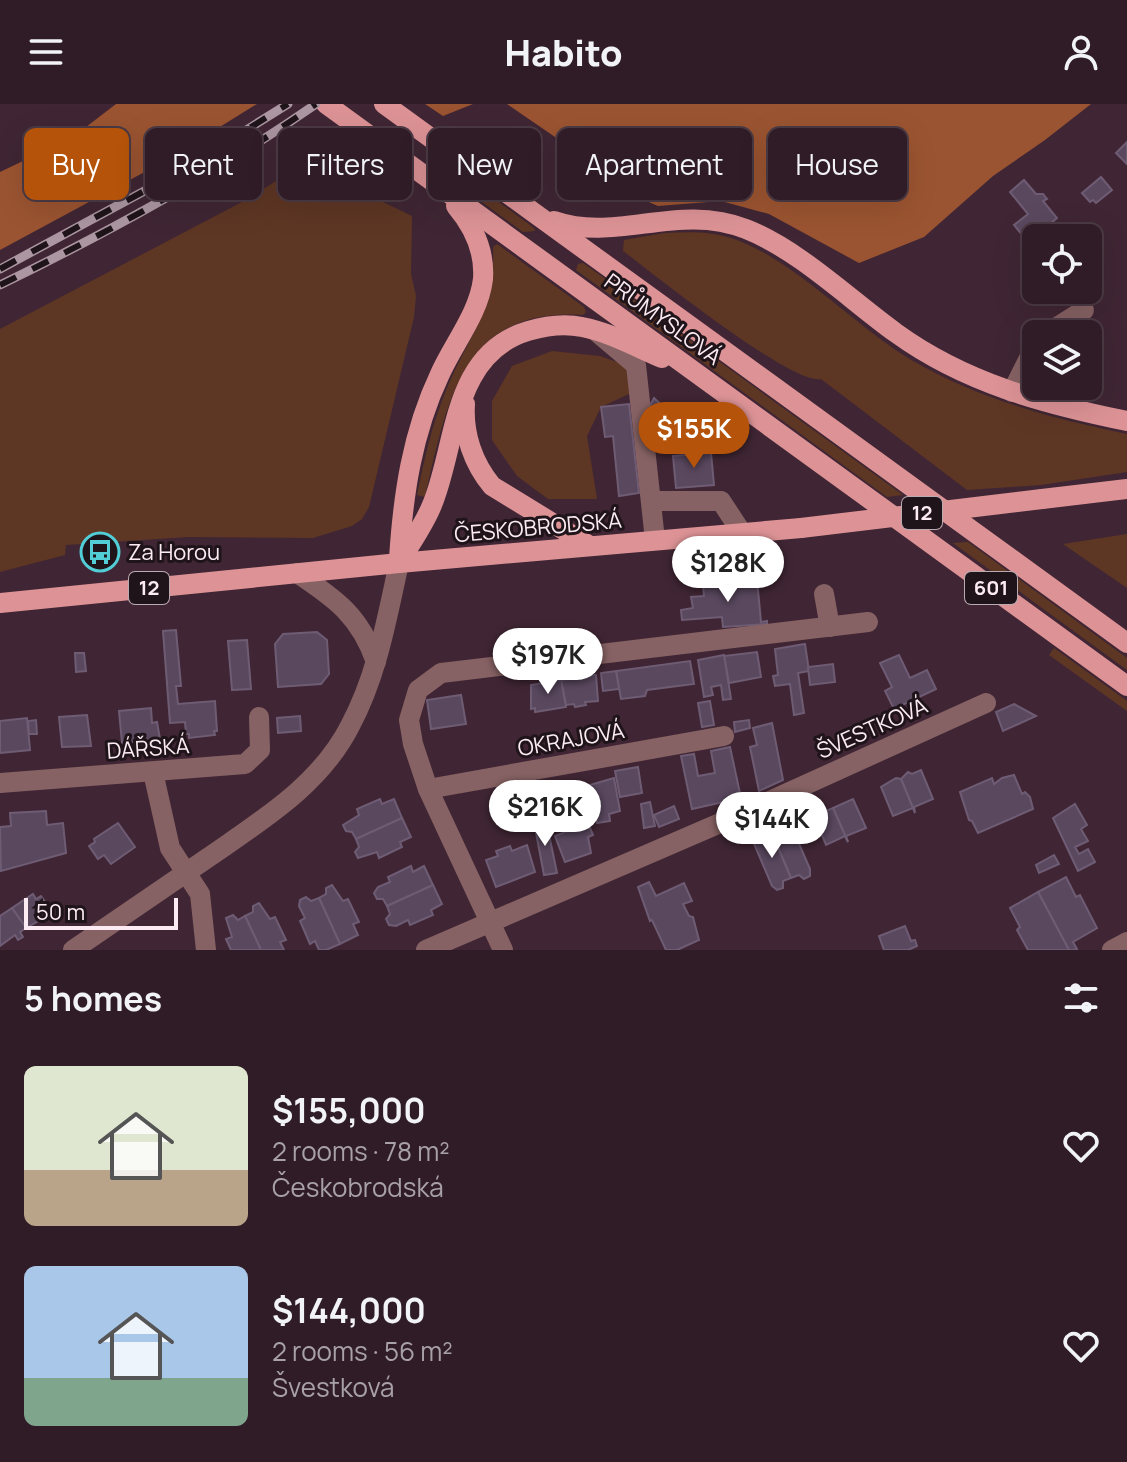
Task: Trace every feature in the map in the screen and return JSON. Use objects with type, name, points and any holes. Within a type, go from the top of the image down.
[{"type":"main road","name":"PRŮMYSLOVÁ","points":[[326,104],[428,178]]},
{"type":"main road","name":"PRŮMYSLOVÁ","points":[[384,104],[1127,643]]},
{"type":"main road","points":[[399,563],[403,498],[422,419],[439,374],[475,306],[483,282],[482,253],[477,240],[451,200]]},
{"type":"main road","name":"PRŮMYSLOVÁ","points":[[458,200],[1127,686]]},
{"type":"main road","points":[[530,210],[566,225],[589,229],[690,218],[725,222],[744,228],[786,251],[924,352],[970,376],[1065,409],[1127,421]]},
{"type":"main road","points":[[399,563],[432,505],[452,430],[469,384],[485,359],[511,338],[542,327],[560,325],[594,329],[691,369]]},
{"type":"main road","points":[[469,384],[465,399],[466,425],[472,453],[483,475],[498,491],[590,546]]},
{"type":"main road","name":"ČESKOBRODSKÁ","points":[[0,603],[399,563],[801,528],[1127,489]]},
{"type":"street","points":[[1068,320],[1084,310]]},
{"type":"street","points":[[594,329],[636,365],[655,540]]},
{"type":"street","points":[[1012,392],[1022,372]]},
{"type":"street","points":[[651,501],[721,501],[742,533]]},
{"type":"street","points":[[73,950],[256,824],[320,772],[351,725],[376,662],[399,563]]},
{"type":"street","points":[[297,573],[335,598],[350,613],[366,637],[376,662]]},
{"type":"street","points":[[824,594],[830,627]]},
{"type":"street","points":[[503,950],[428,789],[413,744],[409,720],[418,690],[441,673],[868,622]]},
{"type":"street","name":"ŠVESTKOVÁ","points":[[426,950],[741,814],[986,703]]},
{"type":"street","name":"DÁŘSKÁ","points":[[0,783],[245,764],[260,750],[259,717]]},
{"type":"street","name":"OKRAJOVÁ","points":[[428,789],[724,736]]},
{"type":"street","points":[[153,772],[170,848],[200,894],[206,950]]},
{"type":"street","points":[[1112,950],[1127,942]]},
{"type":"shaded area","points":[[116,104],[257,104],[218,128],[145,128],[145,172],[129,180],[129,128],[85,128]]},
{"type":"shaded area","points":[[425,104],[473,104],[443,116]]},
{"type":"shaded area","points":[[507,104],[1091,104],[993,176],[924,237],[859,263],[769,214],[721,201],[658,206],[644,200],[752,200],[752,128],[557,128],[557,139]]},
{"type":"shaded area","points":[[24,160],[24,200],[93,200],[0,250],[0,172]]},
{"type":"shaded area","points":[[278,180],[278,200],[379,200],[412,216],[411,274],[416,296],[414,317],[369,507],[362,519],[352,526],[313,538],[188,537],[66,545],[65,555],[0,572],[0,329],[245,200],[262,200],[262,190]]},
{"type":"shaded area","points":[[479,200],[496,200],[535,231],[523,232]]},
{"type":"shaded area","points":[[690,232],[731,238],[777,261],[891,347],[939,375],[1017,406],[1127,434],[1127,472],[1041,485],[967,490],[821,379],[805,376],[753,347],[623,251],[624,240]]},
{"type":"shaded area","points":[[497,244],[584,307],[586,312],[583,315],[542,317],[510,327],[485,344],[466,368],[452,396],[425,497],[417,495],[440,405],[485,307],[493,270],[493,247]]},
{"type":"shaded area","points":[[583,263],[903,495],[887,497],[576,270],[578,264]]},
{"type":"shaded area","points":[[552,351],[600,356],[631,367],[629,394],[601,407],[587,436],[597,499],[548,499],[517,476],[492,440],[492,401],[512,366]]},
{"type":"shaded area","points":[[1127,534],[1127,588],[1063,544]]},
{"type":"shaded area","points":[[968,542],[1127,658],[1127,670],[953,543]]},
{"type":"shaded area","points":[[1054,648],[1127,701],[1127,711],[1049,655]]},
{"type":"building","points":[[1127,142],[1127,164],[1116,153]]},
{"type":"building","points":[[1101,177],[1112,190],[1096,203],[1093,200],[1090,202],[1082,193]]},
{"type":"building","points":[[1024,180],[1036,194],[1043,194],[1047,199],[1043,201],[1057,218],[1050,224],[1022,224],[1022,235],[1014,225],[1028,214],[1010,192]]},
{"type":"building","points":[[654,398],[687,428],[675,438],[647,411]]},
{"type":"building","points":[[629,404],[639,493],[619,496],[613,436],[605,437],[601,407]]},
{"type":"building","points":[[711,453],[714,485],[676,488],[673,456]]},
{"type":"building","points":[[757,579],[761,622],[767,621],[767,624],[723,627],[722,617],[682,620],[681,610],[693,608],[691,597],[704,596],[703,586]]},
{"type":"building","points":[[176,630],[181,686],[176,686],[178,704],[215,701],[215,735],[189,738],[185,722],[170,723],[163,631]]},
{"type":"building","points":[[317,632],[327,640],[329,674],[321,684],[278,687],[275,644],[283,634]]},
{"type":"building","points":[[247,640],[251,689],[232,690],[228,641]]},
{"type":"building","points":[[805,644],[809,671],[798,673],[804,713],[794,715],[790,684],[775,686],[773,676],[778,675],[775,649]]},
{"type":"building","points":[[757,652],[761,677],[729,683],[724,656]]},
{"type":"building","points":[[75,653],[84,653],[86,671],[76,672]]},
{"type":"building","points":[[724,655],[731,699],[723,700],[721,685],[711,687],[713,695],[704,697],[698,660]]},
{"type":"building","points":[[899,655],[910,678],[927,670],[936,689],[894,709],[885,691],[892,687],[880,663]]},
{"type":"building","points":[[690,661],[694,684],[647,690],[645,696],[621,699],[616,671]]},
{"type":"building","points":[[833,664],[835,682],[810,685],[808,667]]},
{"type":"building","points":[[616,671],[619,689],[603,691],[601,673]]},
{"type":"building","points":[[596,675],[598,701],[575,707],[574,704],[566,705],[561,680]]},
{"type":"building","points":[[561,680],[566,707],[535,712],[535,708],[531,709],[531,685]]},
{"type":"building","points":[[461,695],[466,724],[431,729],[427,700]]},
{"type":"building","points":[[710,701],[714,725],[702,727],[698,703]]},
{"type":"building","points":[[1014,704],[1036,716],[1003,731],[996,712]]},
{"type":"building","points":[[151,708],[152,723],[157,722],[160,739],[122,743],[119,711]]},
{"type":"building","points":[[87,715],[91,746],[62,747],[59,717]]},
{"type":"building","points":[[300,716],[301,731],[278,733],[277,718]]},
{"type":"building","points":[[27,718],[30,750],[0,753],[0,721]]},
{"type":"building","points":[[36,720],[37,734],[29,734],[28,721]]},
{"type":"building","points":[[749,720],[750,728],[735,732],[734,722]]},
{"type":"building","points":[[772,723],[783,780],[759,791],[750,747],[757,745],[753,728]]},
{"type":"building","points":[[730,747],[741,798],[692,809],[681,756],[694,754],[698,776],[715,773],[711,751]]},
{"type":"building","points":[[638,767],[642,793],[620,797],[615,771]]},
{"type":"building","points":[[921,770],[933,799],[914,807],[915,813],[901,779],[908,772],[912,774]]},
{"type":"building","points":[[1014,775],[1022,794],[1025,792],[1030,797],[1033,809],[978,833],[969,820],[960,792],[992,778],[994,784]]},
{"type":"building","points":[[614,778],[620,811],[609,814],[610,821],[597,823],[590,785]]},
{"type":"building","points":[[896,778],[901,779],[913,808],[893,816],[881,787]]},
{"type":"building","points":[[538,782],[541,799],[530,802],[527,784]]},
{"type":"building","points":[[380,799],[382,804],[394,799],[402,818],[356,839],[352,832],[346,831],[343,825],[359,815],[357,809]]},
{"type":"building","points":[[853,799],[866,828],[846,836],[848,842],[833,808]]},
{"type":"building","points":[[650,802],[655,826],[644,828],[641,804]]},
{"type":"building","points":[[1075,804],[1087,825],[1081,829],[1088,841],[1075,847],[1079,854],[1088,849],[1095,862],[1078,871],[1053,818]]},
{"type":"building","points":[[674,806],[679,819],[659,827],[654,815]]},
{"type":"building","points":[[833,808],[848,842],[845,836],[826,845],[814,816]]},
{"type":"building","points":[[46,811],[47,825],[63,823],[66,853],[1,871],[0,827],[11,826],[10,813]]},
{"type":"building","points":[[402,818],[411,837],[400,842],[402,847],[379,858],[377,852],[358,858],[356,839]]},
{"type":"building","points":[[546,820],[557,873],[544,875],[534,822]]},
{"type":"building","points":[[118,823],[135,847],[111,864],[104,855],[98,859],[89,846]]},
{"type":"building","points":[[588,823],[593,835],[588,837],[591,853],[565,862],[555,836]]},
{"type":"building","points":[[790,823],[810,869],[810,876],[804,879],[799,875],[791,878],[771,831]]},
{"type":"building","points":[[771,831],[791,878],[783,881],[783,888],[777,890],[772,886],[752,839]]},
{"type":"building","points":[[527,845],[535,872],[496,887],[486,860],[498,856],[496,851],[510,846],[512,851]]},
{"type":"building","points":[[1054,855],[1059,864],[1039,873],[1036,865]]},
{"type":"building","points":[[411,866],[413,872],[424,866],[433,885],[387,906],[383,899],[377,899],[374,893],[378,887],[390,882],[388,877]]},
{"type":"building","points":[[1066,877],[1076,897],[1080,895],[1097,928],[1073,942],[1077,949],[1074,950],[1069,950],[1038,892]]},
{"type":"building","points":[[649,882],[656,896],[684,883],[692,901],[683,904],[689,916],[693,917],[699,940],[677,950],[666,950],[650,921],[638,887]]},
{"type":"building","points":[[332,885],[343,901],[348,899],[359,922],[353,924],[358,935],[340,944],[319,898]]},
{"type":"building","points":[[433,885],[442,904],[431,910],[433,915],[410,925],[408,920],[396,926],[389,925],[387,906]]},
{"type":"building","points":[[1038,892],[1069,950],[1028,950],[1017,930],[1020,927],[1010,908]]},
{"type":"building","points":[[33,894],[36,899],[41,896],[48,906],[43,909],[46,914],[42,919],[26,928],[12,908]]},
{"type":"building","points":[[306,897],[311,901],[319,898],[340,944],[319,950],[315,941],[310,944],[300,921],[305,918],[299,906],[300,900]]},
{"type":"building","points":[[259,903],[270,919],[275,917],[286,940],[280,942],[284,950],[261,950],[245,916],[253,912],[253,906]]},
{"type":"building","points":[[12,908],[26,928],[20,932],[23,937],[18,940],[15,935],[0,946],[0,916]]},
{"type":"building","points":[[233,915],[238,920],[245,916],[261,950],[231,950],[226,939],[232,937],[226,918]]},
{"type":"building","points":[[905,926],[911,941],[915,940],[917,946],[908,950],[884,950],[879,936]]},
{"type":"railway","points":[[0,269],[174,175],[288,104]]},
{"type":"railway","points":[[0,285],[162,200],[316,104]]},
{"type":"place","name":"Za Horou","points":[[100,552]]}]
